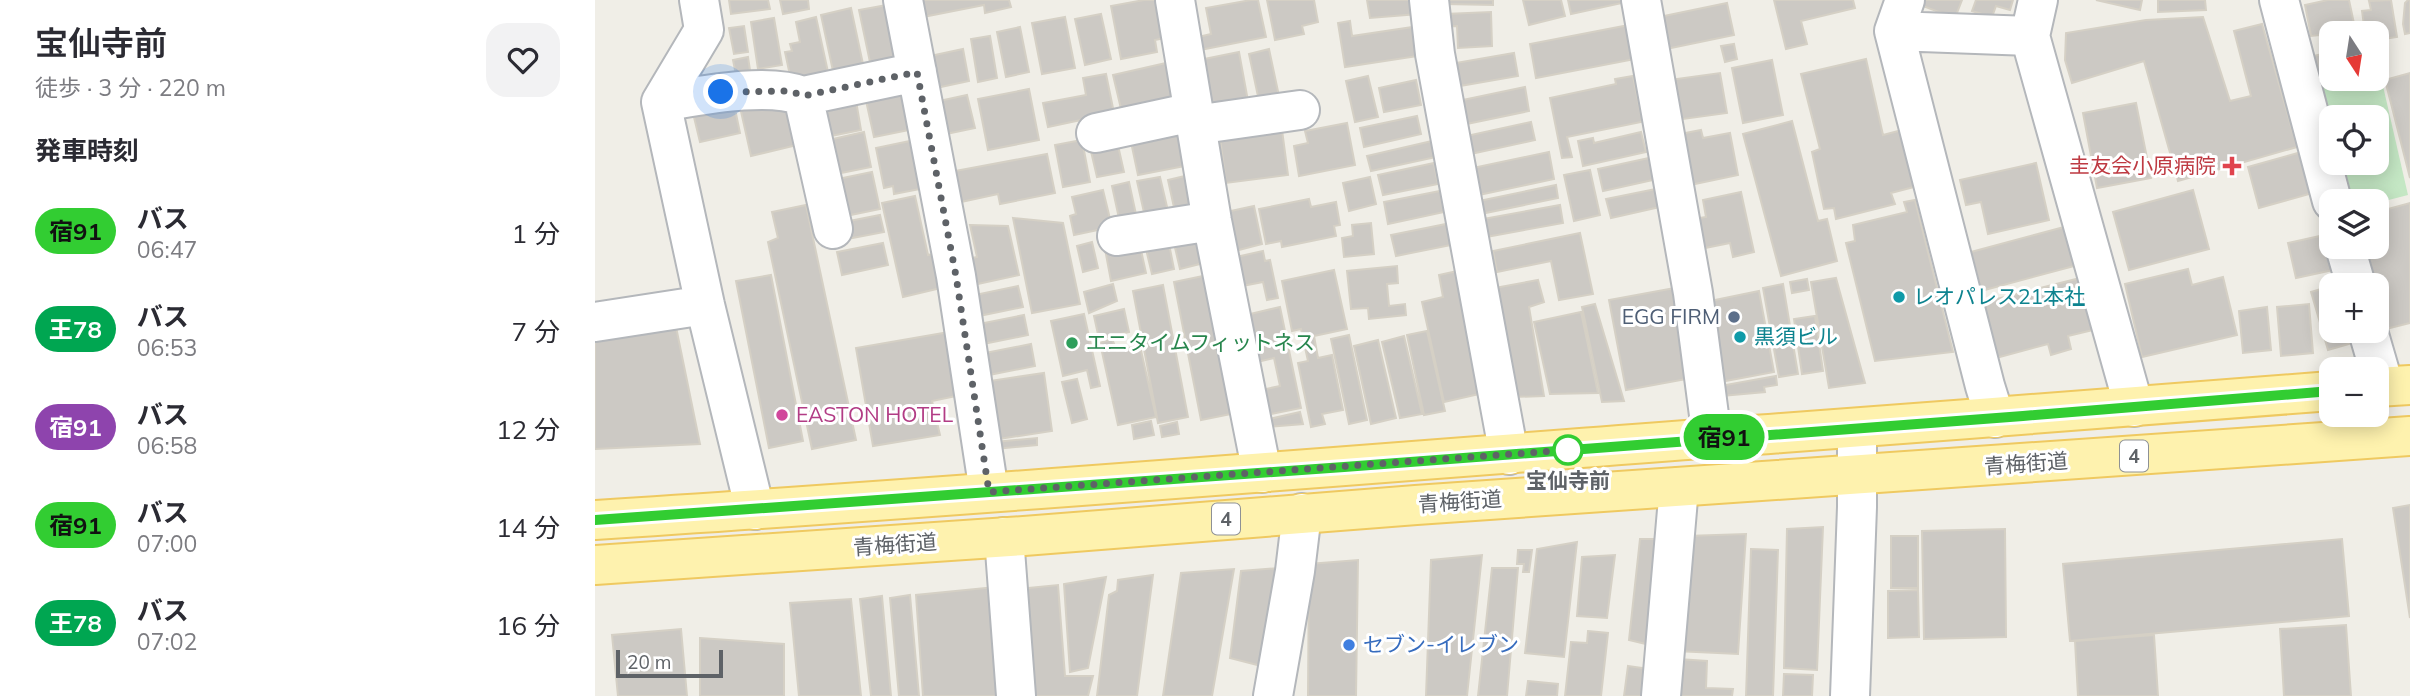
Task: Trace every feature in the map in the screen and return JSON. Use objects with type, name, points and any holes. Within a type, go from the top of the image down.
[{"type":"main road","name":"青梅街道","points":[[595,520],[1509,455],[2319,392]]},
{"type":"main road","name":"青梅街道","points":[[595,565],[2410,436]]},
{"type":"street","points":[[699,0],[704,30],[661,102],[705,305],[755,510]]},
{"type":"street","points":[[902,0],[956,276],[989,492]]},
{"type":"street","points":[[1175,0],[1212,221],[1262,473]]},
{"type":"street","points":[[1429,0],[1435,54],[1509,455]]},
{"type":"street","points":[[1641,0],[1693,293],[1712,438]]},
{"type":"street","points":[[2279,0],[2329,189]]},
{"type":"street","points":[[1995,418],[1985,386],[1899,16],[2034,18],[2134,407]]},
{"type":"street","points":[[661,102],[721,92],[790,91],[803,96],[917,72]]},
{"type":"street","points":[[803,96],[833,229]]},
{"type":"street","points":[[1096,133],[1194,118],[1300,110]]},
{"type":"street","points":[[1117,236],[1212,221]]},
{"type":"street","points":[[595,322],[705,305]]},
{"type":"street","points":[[2373,343],[2390,386]]},
{"type":"street","points":[[1850,696],[1857,428]]},
{"type":"street","points":[[1661,696],[1679,487]]},
{"type":"street","points":[[1273,696],[1295,571],[1302,513]]},
{"type":"street","points":[[1004,537],[1016,696]]},
{"type":"green space","points":[[2319,87],[2319,91],[2384,91],[2387,105],[2320,105],[2316,88]]},
{"type":"green space","points":[[2389,112],[2408,195],[2389,200],[2389,189],[2339,189],[2337,175],[2389,175]]},
{"type":"building","points":[[729,0],[768,0],[770,9],[731,14]]},
{"type":"building","points":[[780,0],[808,0],[809,9],[783,14]]},
{"type":"building","points":[[920,0],[1009,0],[1011,7],[985,13],[984,5],[923,17]]},
{"type":"building","points":[[1157,0],[1165,38],[1155,40],[1157,52],[1121,59],[1111,6]]},
{"type":"building","points":[[1258,0],[1266,37],[1200,50],[1198,37],[1211,34],[1206,8]]},
{"type":"building","points":[[1267,0],[1314,0],[1318,22],[1302,26],[1304,34],[1275,40]]},
{"type":"building","points":[[1367,0],[1416,0],[1418,14],[1370,18]]},
{"type":"building","points":[[1445,0],[1493,0],[1493,5],[1445,4]]},
{"type":"building","points":[[1523,0],[1561,0],[1565,16],[1529,25]]},
{"type":"building","points":[[1568,0],[1622,0],[1622,3],[1571,14]]},
{"type":"building","points":[[1774,0],[1853,0],[1855,8],[1801,21],[1807,44],[1786,49]]},
{"type":"building","points":[[1922,0],[1962,0],[1955,18],[1920,5]]},
{"type":"building","points":[[1976,0],[2013,0],[2010,10],[1996,6],[1992,17],[1972,11]]},
{"type":"building","points":[[2096,0],[2142,0],[2140,10]]},
{"type":"building","points":[[2158,0],[2205,0],[2206,10],[2158,12]]},
{"type":"building","points":[[2328,0],[2349,0],[2353,21],[2319,21],[2319,35],[2311,36],[2305,5]]},
{"type":"building","points":[[2391,0],[2397,37],[2389,38],[2389,21],[2363,21],[2362,11],[2371,10],[2369,1]]},
{"type":"building","points":[[2408,0],[2410,33],[2405,34],[2403,24],[2405,3]]},
{"type":"building","points":[[1727,3],[1734,35],[1666,49],[1659,17]]},
{"type":"building","points":[[887,5],[897,57],[870,62],[859,10]]},
{"type":"building","points":[[851,8],[863,64],[833,71],[821,15]]},
{"type":"building","points":[[1491,12],[1492,46],[1458,48],[1457,26],[1446,27],[1445,14]]},
{"type":"building","points":[[1101,14],[1111,59],[1085,65],[1075,19]]},
{"type":"building","points":[[816,17],[828,72],[791,80],[785,52],[792,51],[790,44],[800,42],[796,22]]},
{"type":"building","points":[[1065,17],[1075,68],[1042,74],[1032,23]]},
{"type":"building","points":[[2203,17],[2230,101],[2251,96],[2234,31],[2262,24],[2297,147],[2178,181],[2144,61],[2072,83],[2065,60],[2066,33],[2146,20]]},
{"type":"building","points":[[774,18],[782,65],[758,69],[751,22]]},
{"type":"building","points":[[1350,21],[1352,36],[1413,27],[1418,56],[1345,67],[1338,23]]},
{"type":"building","points":[[1629,25],[1635,59],[1536,78],[1530,44]]},
{"type":"building","points":[[744,26],[748,52],[734,54],[729,28]]},
{"type":"building","points":[[1020,27],[1029,72],[1006,77],[997,32]]},
{"type":"building","points":[[990,36],[997,78],[978,82],[971,39]]},
{"type":"building","points":[[1734,44],[1737,59],[1725,62],[1721,46]]},
{"type":"building","points":[[963,49],[969,81],[936,88],[930,56]]},
{"type":"building","points":[[1269,49],[1279,96],[1259,101],[1249,54]]},
{"type":"building","points":[[1239,52],[1248,101],[1208,108],[1199,60]]},
{"type":"building","points":[[1514,53],[1518,76],[1454,87],[1450,64]]},
{"type":"building","points":[[2319,55],[2319,84],[2315,85],[2309,57]]},
{"type":"building","points":[[748,57],[751,77],[737,80],[733,60]]},
{"type":"building","points":[[1866,59],[1883,135],[1902,130],[1914,187],[1891,193],[1895,204],[1836,219],[1834,208],[1824,209],[1812,152],[1820,149],[1801,74]]},
{"type":"building","points":[[1772,60],[1783,115],[1743,123],[1732,68]]},
{"type":"building","points":[[1166,63],[1175,101],[1122,113],[1113,75]]},
{"type":"building","points":[[1720,73],[1727,113],[1676,120],[1669,80]]},
{"type":"building","points":[[2410,73],[2410,178],[2388,91],[2389,79]]},
{"type":"building","points":[[1106,74],[1114,113],[1048,127],[1043,103],[1086,95],[1083,78]]},
{"type":"building","points":[[1368,76],[1378,117],[1355,122],[1346,81]]},
{"type":"building","points":[[1633,76],[1641,115],[1645,114],[1646,121],[1567,137],[1572,157],[1562,158],[1550,98],[1616,84],[1615,79]]},
{"type":"building","points":[[1416,80],[1421,105],[1384,112],[1379,88]]},
{"type":"building","points":[[1525,87],[1529,111],[1457,126],[1453,102]]},
{"type":"building","points":[[900,89],[909,130],[874,137],[865,96]]},
{"type":"building","points":[[1029,89],[1039,140],[988,150],[978,99]]},
{"type":"building","points":[[855,95],[861,130],[821,138],[815,104]]},
{"type":"building","points":[[967,95],[975,128],[946,134],[939,101]]},
{"type":"building","points":[[2136,103],[2151,178],[2097,188],[2083,113]]},
{"type":"building","points":[[734,104],[740,133],[700,142],[693,113]]},
{"type":"building","points":[[787,105],[797,145],[751,156],[740,107]]},
{"type":"building","points":[[1417,116],[1421,134],[1364,147],[1360,128]]},
{"type":"building","points":[[1792,121],[1818,221],[1827,219],[1837,261],[1781,276],[1743,134]]},
{"type":"building","points":[[1531,122],[1535,140],[1466,155],[1462,137]]},
{"type":"building","points":[[1347,123],[1355,165],[1299,176],[1294,146],[1308,143],[1305,131]]},
{"type":"building","points":[[1282,130],[1288,175],[1226,183],[1220,138]]},
{"type":"building","points":[[1701,130],[1703,138],[1730,133],[1738,175],[1690,185],[1680,134]]},
{"type":"building","points":[[864,132],[871,167],[831,175],[824,141]]},
{"type":"building","points":[[1641,132],[1646,152],[1583,166],[1578,141],[1593,138],[1594,143]]},
{"type":"building","points":[[1179,133],[1185,166],[1138,175],[1131,142]]},
{"type":"building","points":[[1082,140],[1090,182],[1063,187],[1055,145]]},
{"type":"building","points":[[910,141],[920,189],[894,194],[893,186],[884,188],[876,148]]},
{"type":"building","points":[[1117,141],[1124,172],[1097,177],[1090,147]]},
{"type":"building","points":[[1432,141],[1436,157],[1371,171],[1367,156]]},
{"type":"building","points":[[2305,151],[2316,192],[2259,208],[2248,167]]},
{"type":"building","points":[[1549,152],[1554,179],[1474,196],[1468,169]]},
{"type":"building","points":[[1047,154],[1055,193],[1000,204],[998,194],[961,202],[955,171]]},
{"type":"building","points":[[1649,158],[1653,180],[1603,191],[1598,169]]},
{"type":"building","points":[[1434,163],[1438,184],[1383,195],[1378,175]]},
{"type":"building","points":[[2036,163],[2049,220],[1988,234],[1981,202],[1966,205],[1960,180]]},
{"type":"building","points":[[1590,170],[1600,215],[1574,221],[1564,175]]},
{"type":"building","points":[[872,172],[880,209],[841,217],[833,180]]},
{"type":"building","points":[[1189,175],[1197,208],[1175,212],[1168,180]]},
{"type":"building","points":[[1160,177],[1168,211],[1145,217],[1137,181]]},
{"type":"building","points":[[1370,177],[1376,204],[1349,211],[1343,183]]},
{"type":"building","points":[[1129,182],[1137,219],[1120,223],[1112,186]]},
{"type":"building","points":[[1556,185],[1558,198],[1476,215],[1474,202]]},
{"type":"building","points":[[1656,189],[1660,207],[1611,218],[1606,199]]},
{"type":"building","points":[[1103,190],[1112,227],[1074,235],[1070,216],[1076,214],[1072,197]]},
{"type":"building","points":[[2193,190],[2209,249],[2129,270],[2113,212]]},
{"type":"building","points":[[1440,191],[1444,212],[1388,224],[1384,202]]},
{"type":"building","points":[[1741,192],[1754,252],[1733,257],[1730,243],[1705,248],[1699,218],[1706,217],[1703,200]]},
{"type":"building","points":[[915,196],[928,255],[933,254],[941,288],[903,297],[882,203]]},
{"type":"building","points":[[1309,199],[1311,207],[1336,202],[1340,225],[1334,226],[1336,236],[1282,247],[1281,241],[1266,244],[1259,209]]},
{"type":"building","name":"レオパレス21本社","points":[[1915,200],[1953,352],[1875,361],[1846,243],[1855,241],[1853,225],[1907,212],[1904,202]]},
{"type":"building","points":[[2410,203],[2410,323],[2389,328],[2389,273],[2372,273],[2368,259],[2389,259],[2389,209]]},
{"type":"building","points":[[806,205],[856,440],[812,449],[768,242],[778,238],[772,212]]},
{"type":"building","points":[[1560,205],[1563,223],[1486,237],[1483,219]]},
{"type":"building","points":[[1254,206],[1262,244],[1235,251],[1226,212]]},
{"type":"building","points":[[880,215],[884,232],[847,239],[844,222]]},
{"type":"building","points":[[1013,218],[1063,223],[1080,304],[1032,313]]},
{"type":"building","points":[[1371,223],[1374,254],[1344,257],[1342,238],[1353,236],[1352,225]]},
{"type":"building","points":[[1446,224],[1451,245],[1396,256],[1391,235]]},
{"type":"building","points":[[970,225],[1008,226],[1019,275],[973,285],[967,259],[977,257]]},
{"type":"building","points":[[2064,227],[2074,266],[1981,291],[1971,252]]},
{"type":"building","points":[[1580,233],[1593,294],[1559,300],[1551,261],[1497,272],[1493,251]]},
{"type":"building","points":[[1198,234],[1204,263],[1180,269],[1173,239]]},
{"type":"building","points":[[2319,236],[2319,259],[2335,259],[2338,269],[2296,278],[2288,243]]},
{"type":"building","points":[[1168,239],[1174,269],[1152,274],[1145,245]]},
{"type":"building","points":[[1139,241],[1146,273],[1111,281],[1105,249]]},
{"type":"building","points":[[1092,242],[1098,268],[1083,272],[1077,246]]},
{"type":"building","points":[[883,243],[888,265],[842,275],[837,252]]},
{"type":"building","points":[[1263,251],[1265,261],[1270,260],[1278,298],[1267,300],[1263,282],[1242,286],[1236,257]]},
{"type":"building","points":[[1397,266],[1398,283],[1387,284],[1389,306],[1405,304],[1406,315],[1369,319],[1368,308],[1351,309],[1347,271]]},
{"type":"building","points":[[2188,269],[2192,285],[2223,277],[2237,335],[2142,357],[2125,284]]},
{"type":"building","points":[[1334,270],[1347,329],[1314,336],[1318,358],[1332,355],[1343,410],[1322,414],[1325,424],[1311,427],[1298,363],[1308,361],[1301,329],[1292,331],[1282,281]]},
{"type":"building","points":[[1462,270],[1488,392],[1444,402],[1422,302],[1443,297],[1439,275]]},
{"type":"building","points":[[771,275],[803,441],[769,448],[736,281]]},
{"type":"building","points":[[1208,275],[1236,413],[1201,420],[1174,282]]},
{"type":"building","points":[[1836,278],[1865,383],[1829,388],[1811,282]]},
{"type":"building","points":[[2080,278],[2093,330],[2068,336],[2071,349],[2051,355],[2048,344],[1996,358],[1981,303]]},
{"type":"building","points":[[1807,279],[1809,290],[1792,293],[1790,282]]},
{"type":"building","points":[[1538,280],[1544,302],[1529,307],[1544,396],[1513,397],[1489,289]]},
{"type":"building","points":[[1113,284],[1117,301],[1089,313],[1084,292]]},
{"type":"building","points":[[1783,284],[1798,374],[1779,377],[1763,288]]},
{"type":"building","points":[[1163,285],[1188,417],[1158,423],[1133,291]]},
{"type":"building","points":[[1018,286],[1023,307],[979,316],[975,295]]},
{"type":"building","points":[[1675,288],[1692,378],[1626,390],[1609,300]]},
{"type":"building","points":[[2319,290],[2319,319],[2311,292]]},
{"type":"building","name":"黒須ビル","points":[[1759,291],[1774,372],[1720,382],[1705,302]]},
{"type":"building","points":[[1595,304],[1624,401],[1602,402],[1582,307]]},
{"type":"building","points":[[2309,304],[2313,353],[2281,356],[2277,307]]},
{"type":"building","points":[[1280,307],[1301,408],[1266,415],[1261,390],[1280,386],[1274,358],[1257,362],[1246,315]]},
{"type":"building","points":[[2267,307],[2271,350],[2243,353],[2239,311]]},
{"type":"building","points":[[1124,309],[1129,332],[1099,339],[1094,316]]},
{"type":"building","points":[[1581,312],[1598,393],[1550,394],[1534,322]]},
{"type":"building","points":[[1084,314],[1100,386],[1091,388],[1087,370],[1063,376],[1051,321]]},
{"type":"building","points":[[1024,315],[1028,335],[983,344],[979,324]]},
{"type":"building","points":[[1815,316],[1823,371],[1802,374],[1794,319]]},
{"type":"building","points":[[675,322],[700,444],[595,449],[595,334]]},
{"type":"building","points":[[955,331],[966,394],[932,401],[940,435],[873,446],[856,348]]},
{"type":"building","points":[[1427,331],[1445,411],[1424,415],[1407,335]]},
{"type":"building","points":[[1349,335],[1367,420],[1349,424],[1331,339]]},
{"type":"building","points":[[1404,336],[1422,414],[1400,418],[1382,342]]},
{"type":"building","points":[[1112,339],[1117,351],[1140,346],[1156,417],[1118,425],[1100,343]]},
{"type":"building","points":[[1378,340],[1396,418],[1371,424],[1354,346]]},
{"type":"building","points":[[2326,343],[2352,343],[2328,350]]},
{"type":"building","points":[[1031,344],[1035,366],[989,375],[985,353]]},
{"type":"building","points":[[1044,373],[1052,431],[992,440],[983,382]]},
{"type":"building","points":[[1776,376],[1777,385],[1764,387],[1765,392],[1722,396],[1720,386]]},
{"type":"building","points":[[1077,379],[1087,419],[1072,423],[1062,382]]},
{"type":"building","points":[[1300,412],[1303,424],[1267,427],[1265,420]]},
{"type":"building","points":[[1151,421],[1154,435],[1134,439],[1132,425]]},
{"type":"building","points":[[1177,422],[1179,434],[1162,437],[1160,426]]},
{"type":"building","points":[[1037,438],[1037,445],[996,449],[995,442]]},
{"type":"building","points":[[2410,505],[2410,618],[2393,508]]},
{"type":"building","points":[[1823,527],[1817,670],[1784,668],[1787,529]]},
{"type":"building","points":[[2005,529],[2006,637],[1924,639],[1922,531]]},
{"type":"building","points":[[1746,534],[1738,654],[1676,651],[1686,536]]},
{"type":"building","points":[[1891,536],[1918,536],[1918,588],[1891,588]]},
{"type":"building","points":[[1640,539],[1664,539],[1653,628],[1646,644],[1629,640]]},
{"type":"building","points":[[2342,539],[2349,616],[2070,641],[2063,564]]},
{"type":"building","points":[[1577,542],[1564,657],[1525,653],[1537,549]]},
{"type":"building","points":[[1751,549],[1778,550],[1773,696],[1746,696]]},
{"type":"building","points":[[1518,550],[1532,550],[1529,572],[1523,572],[1524,564],[1517,564]]},
{"type":"building","points":[[1482,555],[1467,696],[1426,696],[1431,560]]},
{"type":"building","points":[[1615,555],[1607,618],[1577,616],[1582,557]]},
{"type":"building","points":[[1358,560],[1356,696],[1308,696],[1309,564]]},
{"type":"building","points":[[1280,568],[1265,667],[1230,658],[1241,571]]},
{"type":"building","points":[[1492,568],[1518,568],[1507,696],[1478,696]]},
{"type":"building","points":[[1234,569],[1212,696],[1163,696],[1181,573]]},
{"type":"building","points":[[1153,575],[1137,696],[1097,696],[1109,595],[1117,591],[1118,580]]},
{"type":"building","points":[[1106,577],[1088,668],[1070,672],[1064,584]]},
{"type":"building","points":[[1058,585],[1065,676],[1093,676],[1088,696],[1029,696],[1019,589]]},
{"type":"building","points":[[995,587],[1003,696],[923,696],[916,595]]},
{"type":"building","points":[[1918,590],[1919,637],[1888,638],[1888,591]]},
{"type":"building","points":[[910,595],[919,696],[899,696],[890,598]]},
{"type":"building","points":[[882,596],[891,696],[871,696],[860,599]]},
{"type":"building","points":[[851,599],[861,696],[799,696],[790,603]]},
{"type":"building","points":[[2346,625],[2351,696],[2284,696],[2280,629]]},
{"type":"building","points":[[681,629],[687,696],[618,696],[612,635]]},
{"type":"building","points":[[1588,631],[1608,633],[1601,696],[1565,696],[1571,642],[1587,643]]},
{"type":"building","points":[[2154,635],[2158,696],[2078,696],[2075,641]]},
{"type":"building","points":[[700,638],[784,644],[784,696],[700,696]]},
{"type":"building","points":[[1678,659],[1707,661],[1706,688],[1733,689],[1732,696],[1675,696]]},
{"type":"building","points":[[1628,666],[1650,669],[1646,696],[1624,696]]},
{"type":"building","points":[[1784,674],[1813,675],[1812,696],[1783,696]]},
{"type":"building","points":[[1528,681],[1558,684],[1557,696],[1526,696]]},
{"type":"bus line","name":"宿91","points":[[595,520],[1509,455],[2319,392]]},
{"type":"place","name":"圭友会小原病院","points":[[2232,166]]},
{"type":"place","name":"レオパレス21本社","points":[[1899,297]]},
{"type":"place","name":"EGG FIRM","points":[[1734,317]]},
{"type":"place","name":"黒須ビル","points":[[1740,337]]},
{"type":"place","name":"エニタイムフィットネス","points":[[1072,343]]},
{"type":"place","name":"EASTON HOTEL","points":[[782,415]]},
{"type":"place","name":"宝仙寺前","points":[[1568,450]]},
{"type":"place","name":"セブン-イレブン","points":[[1349,645]]},
{"type":"route","points":[[721,92],[790,91],[803,96],[917,72],[956,276],[989,492],[1568,450]]}]
